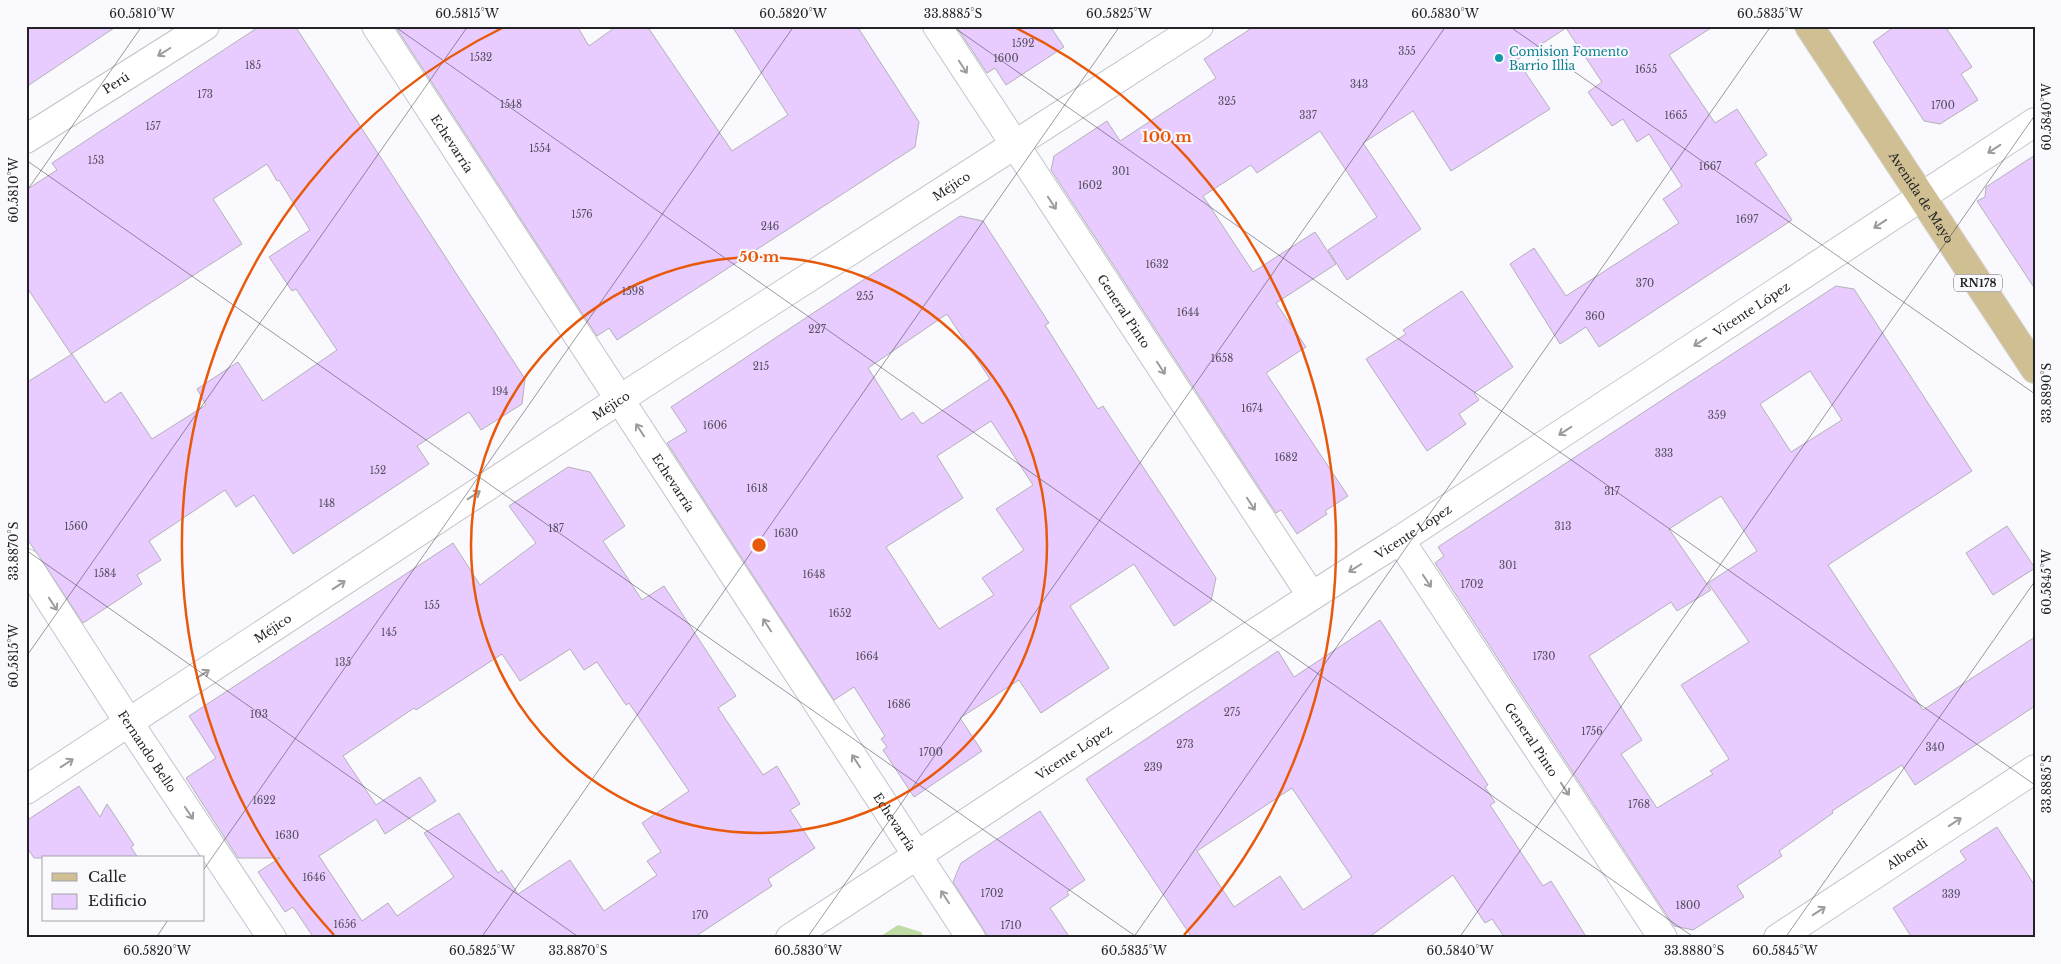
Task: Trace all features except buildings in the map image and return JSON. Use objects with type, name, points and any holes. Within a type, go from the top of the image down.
[{"type":"main road","name":"Avenida de Mayo","points":[[1809,26],[2035,369]]},
{"type":"street","name":"Perú","points":[[26,139],[205,26]]},
{"type":"street","name":"Echevarría","points":[[376,26],[971,938]]},
{"type":"street","name":"General Pinto","points":[[937,26],[1312,596]]},
{"type":"street","name":"Méjico","points":[[26,790],[620,400],[1199,26]]},
{"type":"street","name":"Vicente López","points":[[790,938],[918,856],[2035,122]]},
{"type":"street","name":"General Pinto","points":[[1400,540],[1663,938]]},
{"type":"street","name":"Fernando Bello","points":[[26,563],[129,723],[272,938]]},
{"type":"street","name":"Alberdi","points":[[1778,938],[2035,769]]},
{"type":"green space","points":[[898,925],[921,932],[924,938],[878,938]]},
{"type":"place","name":"Comision Fomento Barrio Illia","points":[[1499,58]]}]
